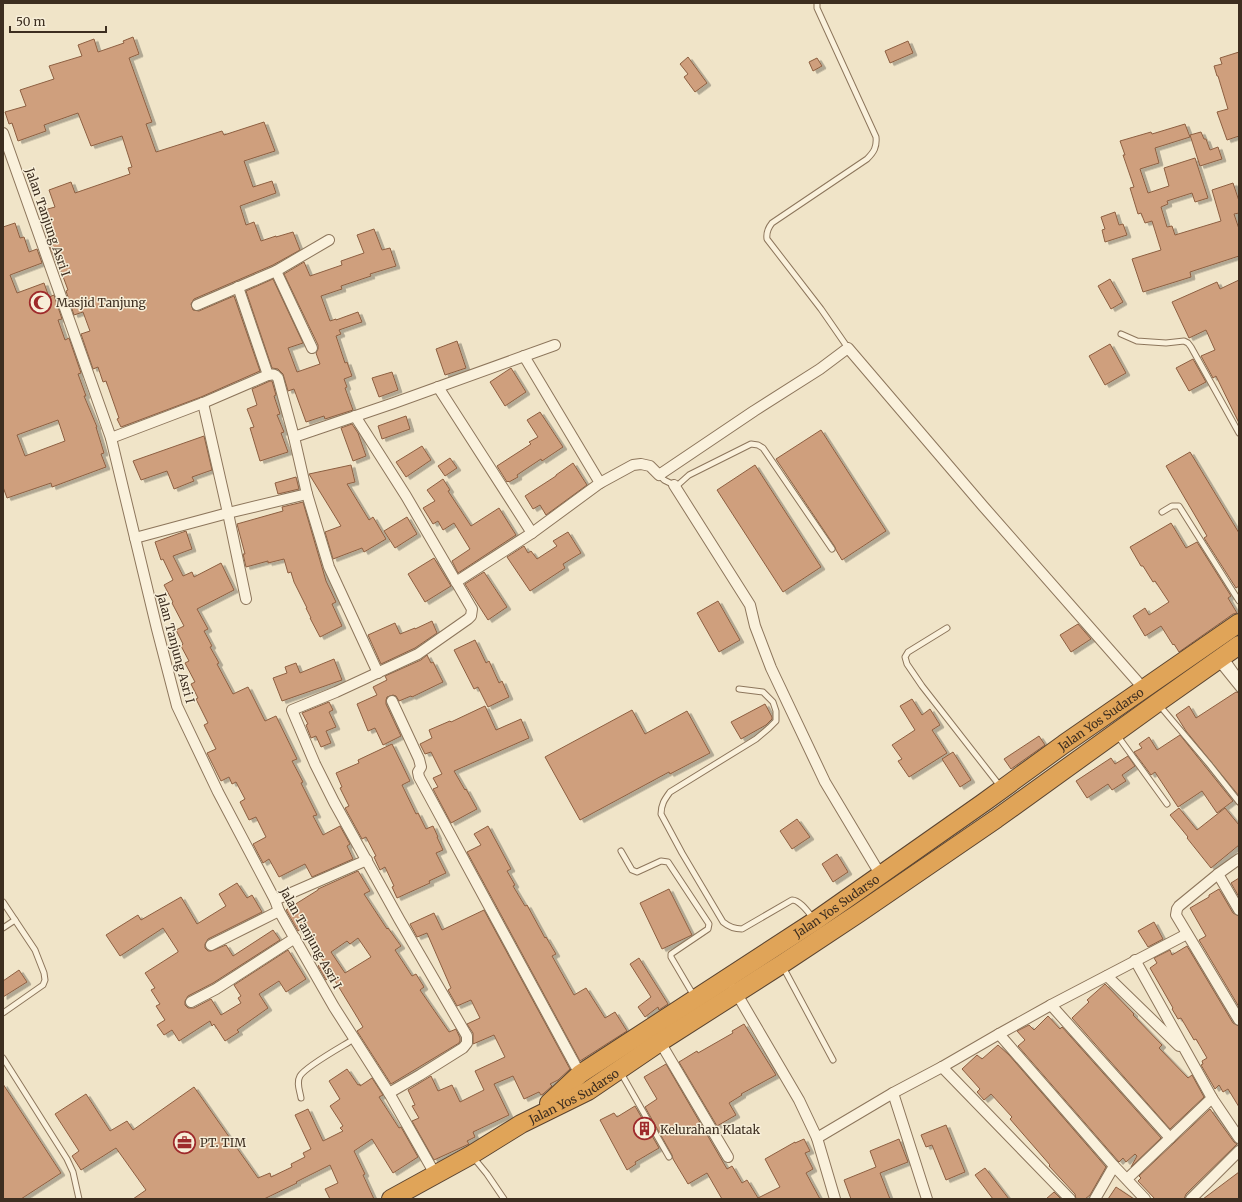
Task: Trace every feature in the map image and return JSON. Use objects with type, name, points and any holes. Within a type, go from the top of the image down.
[{"type":"highway","name":"Jalan Yos Sudarso","points":[[537,1115],[588,1091],[660,1042],[815,921],[1064,744],[1239,623]]},
{"type":"highway","name":"Jalan Yos Sudarso","points":[[537,1115],[580,1074],[695,998],[732,985],[782,964],[859,913],[996,819],[1157,702],[1239,645]]},
{"type":"highway","points":[[983,803],[996,819]]},
{"type":"highway","points":[[391,1199],[471,1155],[537,1115]]},
{"type":"street","name":"Jalan Tanjung Asri I","points":[[3,133],[111,438],[177,706],[218,792],[275,900],[279,911],[334,1007],[388,1093],[435,1174]]},
{"type":"street","points":[[198,305],[276,270],[329,240]]},
{"type":"street","points":[[276,270],[312,348]]},
{"type":"street","points":[[238,287],[268,375]]},
{"type":"street","points":[[294,437],[555,345]]},
{"type":"street","points":[[456,582],[532,533],[600,483],[633,465],[641,464],[650,466],[659,475],[754,411],[820,369],[848,348],[983,506],[1144,689]]},
{"type":"street","points":[[524,356],[600,483]]},
{"type":"street","points":[[111,438],[203,403],[268,375],[272,374],[276,376],[278,378],[294,437],[307,494],[329,567],[378,673]]},
{"type":"street","points":[[438,387],[532,533]]},
{"type":"street","points":[[203,403],[246,599]]},
{"type":"street","points":[[355,416],[406,496],[472,608],[471,616],[468,619],[418,654],[292,710],[315,764],[334,802],[399,919],[467,1036],[467,1043],[463,1048],[388,1093]]},
{"type":"street","points":[[674,485],[750,605],[755,626],[771,668],[825,782],[880,874]]},
{"type":"street","points":[[135,538],[228,512],[307,494]]},
{"type":"street","points":[[1219,659],[1239,681]]},
{"type":"street","points":[[392,701],[419,759],[421,767],[418,772],[419,777],[580,1074]]},
{"type":"street","points":[[1239,859],[1218,874],[1177,909],[1176,914],[1239,1020]]},
{"type":"street","points":[[275,900],[366,860]]},
{"type":"street","points":[[1218,874],[1239,910]]},
{"type":"street","points":[[211,945],[279,911]]},
{"type":"street","points":[[816,1138],[893,1093],[1051,1005],[1187,934]]},
{"type":"street","points":[[191,1002],[216,989],[295,938]]},
{"type":"street","points":[[1135,960],[1212,1098],[1239,1138]]},
{"type":"street","points":[[1107,976],[1186,1053]]},
{"type":"street","points":[[732,985],[798,1100],[816,1138],[835,1199]]},
{"type":"street","points":[[1051,1005],[1170,1138]]},
{"type":"street","points":[[999,1034],[1114,1166],[1146,1199]]},
{"type":"street","points":[[660,1042],[728,1157]]},
{"type":"street","points":[[942,1067],[1070,1199]]},
{"type":"street","points":[[893,1093],[927,1199]]},
{"type":"street","points":[[1127,1179],[1212,1098]]},
{"type":"street","points":[[1191,1199],[1239,1151]]},
{"type":"street","points":[[1095,1199],[1114,1166]]},
{"type":"lane","points":[[817,3],[816,8],[876,137],[876,145],[873,152],[867,159],[772,223],[766,233],[767,239],[848,348]]},
{"type":"lane","points":[[1121,334],[1136,341],[1152,343],[1184,341],[1188,343],[1239,433]]},
{"type":"lane","points":[[659,475],[664,480],[674,485],[679,484],[689,475],[751,444],[758,445],[762,448],[832,549]]},
{"type":"lane","points":[[1162,512],[1172,506],[1179,506],[1239,601]]},
{"type":"lane","points":[[947,628],[908,652],[905,657],[906,664],[1002,789]]},
{"type":"lane","points":[[1219,659],[1239,689]]},
{"type":"lane","points":[[739,689],[763,692],[772,702],[776,711],[776,721],[756,739],[670,792],[661,807],[661,814],[686,859],[724,922],[728,926],[734,929],[742,929],[792,900],[797,901],[809,912],[815,921]]},
{"type":"lane","points":[[1157,702],[1239,802]]},
{"type":"lane","points":[[1116,733],[1167,804]]},
{"type":"lane","points":[[621,851],[632,870],[635,872],[661,860],[668,862],[709,924],[708,929],[671,954],[671,957],[695,998]]},
{"type":"lane","points":[[3,902],[34,950],[44,973],[43,986],[3,1013]]},
{"type":"lane","points":[[3,928],[15,920]]},
{"type":"lane","points":[[782,964],[833,1060]]},
{"type":"lane","points":[[302,1098],[298,1084],[300,1076],[311,1066],[354,1039]]},
{"type":"lane","points":[[3,1058],[67,1159],[73,1172],[79,1199]]},
{"type":"lane","points":[[619,1069],[669,1157]]},
{"type":"lane","points":[[471,1155],[487,1174],[504,1199]]},
{"type":"building","points":[[133,37],[139,54],[129,58],[152,122],[146,124],[156,152],[222,131],[224,135],[264,122],[275,151],[244,161],[253,187],[272,181],[276,193],[240,206],[246,225],[254,222],[261,241],[293,232],[300,250],[273,265],[194,299],[191,304],[193,310],[199,311],[234,296],[260,371],[201,397],[121,427],[117,419],[119,418],[106,381],[103,382],[98,367],[93,369],[81,334],[90,331],[83,312],[74,315],[66,291],[68,290],[58,263],[57,264],[49,245],[48,239],[53,236],[44,210],[55,207],[49,190],[71,182],[75,193],[130,174],[128,168],[132,167],[122,136],[91,146],[78,113],[44,125],[46,131],[18,141],[12,123],[9,124],[5,112],[26,106],[20,90],[54,79],[49,66],[82,56],[78,45],[94,39],[98,52],[124,43],[123,41]]},
{"type":"building","points":[[908,41],[913,53],[890,63],[885,51]]},
{"type":"building","points":[[1239,52],[1239,136],[1227,140],[1217,112],[1228,109],[1214,66],[1222,64],[1220,58]]},
{"type":"building","points":[[688,57],[707,83],[695,92],[684,77],[688,74],[680,64]]},
{"type":"building","points":[[817,58],[822,66],[813,71],[809,62]]},
{"type":"building","points":[[1185,124],[1190,137],[1155,148],[1159,163],[1140,169],[1148,193],[1169,186],[1164,168],[1195,158],[1208,198],[1195,202],[1192,193],[1167,201],[1168,204],[1161,207],[1167,227],[1172,226],[1175,235],[1221,221],[1212,190],[1233,183],[1239,201],[1239,213],[1234,214],[1239,229],[1239,256],[1190,272],[1191,277],[1143,292],[1132,259],[1161,250],[1152,221],[1145,223],[1141,213],[1138,214],[1130,188],[1134,187],[1123,155],[1125,155],[1120,141],[1151,132],[1152,134]]},
{"type":"building","points":[[1201,132],[1204,139],[1206,139],[1210,150],[1218,147],[1222,159],[1200,166],[1190,135]]},
{"type":"building","points":[[1115,212],[1119,225],[1123,224],[1127,235],[1105,242],[1102,230],[1105,229],[1101,217]]},
{"type":"building","points":[[15,223],[20,238],[24,237],[29,252],[37,249],[42,263],[10,275],[17,293],[44,283],[49,297],[54,295],[62,319],[58,320],[65,340],[69,338],[81,373],[78,374],[86,396],[84,396],[97,427],[104,453],[101,454],[106,467],[52,487],[51,483],[7,498],[3,487],[3,227]],"holes":[[[58,420],[65,441],[25,456],[17,435]]]},
{"type":"building","points":[[374,229],[382,250],[390,248],[396,266],[370,274],[371,276],[341,286],[342,289],[321,296],[330,321],[358,312],[362,322],[339,330],[341,334],[336,336],[345,363],[347,362],[352,376],[344,379],[347,387],[345,388],[353,410],[325,419],[324,416],[306,422],[294,389],[288,391],[283,374],[278,369],[272,368],[246,291],[273,279],[303,343],[288,348],[297,372],[320,364],[316,353],[318,345],[284,274],[304,262],[310,276],[342,265],[341,261],[364,253],[357,235]]},
{"type":"building","points":[[1110,279],[1123,302],[1111,309],[1098,286]]},
{"type":"building","points":[[1239,280],[1239,423],[1216,376],[1213,378],[1201,356],[1215,350],[1206,330],[1189,338],[1172,302],[1217,282],[1220,289]]},
{"type":"building","points":[[457,341],[466,368],[445,375],[436,349]]},
{"type":"building","points":[[1110,344],[1126,373],[1105,385],[1089,356]]},
{"type":"building","points":[[1193,359],[1206,382],[1189,391],[1176,368]]},
{"type":"building","points":[[511,368],[526,392],[505,406],[490,382]]},
{"type":"building","points":[[392,372],[398,390],[379,397],[372,378]]},
{"type":"building","points":[[272,381],[276,395],[274,396],[280,414],[277,415],[284,432],[281,433],[288,452],[260,461],[250,428],[254,427],[247,409],[257,405],[252,389]]},
{"type":"building","points":[[540,412],[563,447],[517,475],[518,477],[507,482],[497,466],[531,444],[529,442],[538,437],[527,420]]},
{"type":"building","points":[[406,416],[410,429],[382,439],[378,426]]},
{"type":"building","points":[[352,424],[358,433],[366,456],[353,461],[341,428]]},
{"type":"building","points":[[821,430],[886,531],[842,560],[835,547],[776,459]]},
{"type":"building","points":[[204,436],[212,470],[192,477],[194,481],[174,489],[167,471],[141,480],[133,461]]},
{"type":"building","points":[[422,446],[431,460],[406,477],[396,462]]},
{"type":"building","points":[[1190,452],[1239,533],[1239,586],[1236,588],[1204,538],[1207,536],[1166,466]]},
{"type":"building","points":[[450,458],[457,468],[445,476],[438,466]]},
{"type":"building","points":[[573,463],[587,485],[546,515],[540,505],[533,509],[525,496]]},
{"type":"building","points":[[351,465],[355,482],[347,484],[369,520],[373,517],[386,539],[364,552],[362,548],[333,559],[325,532],[341,526],[309,474]]},
{"type":"building","points":[[755,465],[821,567],[783,592],[717,490]]},
{"type":"building","points":[[296,477],[299,489],[278,494],[275,483]]},
{"type":"building","points":[[443,479],[450,490],[448,491],[471,526],[499,508],[516,535],[458,573],[452,561],[470,549],[454,523],[443,530],[438,521],[433,524],[423,508],[435,501],[427,490]]},
{"type":"building","points":[[303,502],[326,581],[336,602],[332,604],[342,626],[320,637],[310,618],[291,572],[288,573],[284,559],[268,563],[268,561],[246,567],[243,554],[245,554],[237,524],[283,511],[282,507]]},
{"type":"building","points":[[407,517],[417,534],[395,548],[384,531]]},
{"type":"building","points":[[1171,523],[1186,548],[1197,542],[1231,596],[1228,598],[1237,613],[1233,614],[1179,652],[1161,626],[1145,636],[1133,616],[1145,608],[1149,615],[1169,602],[1155,581],[1153,582],[1143,566],[1141,566],[1130,547]]},
{"type":"building","points":[[186,531],[192,549],[173,556],[183,576],[192,572],[194,577],[221,563],[234,590],[197,609],[208,629],[204,631],[212,646],[210,647],[219,663],[217,664],[233,694],[248,687],[265,721],[276,716],[297,759],[292,761],[317,815],[313,816],[323,835],[340,826],[350,844],[347,846],[353,859],[312,877],[305,864],[279,877],[269,859],[263,863],[253,844],[266,837],[256,817],[249,820],[240,802],[245,799],[236,782],[232,784],[229,777],[221,781],[207,753],[216,749],[204,725],[208,723],[196,699],[198,698],[191,684],[195,682],[185,663],[189,661],[181,646],[183,644],[176,630],[184,626],[164,585],[173,580],[163,559],[161,560],[155,542]]},
{"type":"building","points":[[568,532],[581,553],[563,564],[565,568],[530,591],[507,557],[524,546],[528,553],[531,551],[537,559],[557,546],[553,541]]},
{"type":"building","points":[[434,558],[451,586],[425,602],[408,574]]},
{"type":"building","points":[[484,572],[507,607],[488,620],[465,584]]},
{"type":"building","points":[[718,601],[740,640],[719,652],[697,613]]},
{"type":"building","points":[[432,621],[437,633],[415,648],[381,664],[368,635],[395,623],[400,634]]},
{"type":"building","points":[[1078,624],[1091,639],[1071,652],[1060,635]]},
{"type":"building","points":[[475,640],[486,663],[489,661],[499,683],[502,681],[509,697],[488,707],[478,687],[474,689],[454,650]]},
{"type":"building","points":[[427,655],[431,663],[433,662],[443,682],[412,697],[411,696],[399,701],[396,696],[393,695],[387,697],[386,704],[401,736],[383,745],[375,728],[368,731],[357,704],[377,695],[373,687],[387,680],[385,676],[421,660]]},
{"type":"building","points":[[334,659],[342,680],[282,701],[273,678],[287,673],[285,667],[296,663],[300,673]]},
{"type":"building","points":[[1236,692],[1239,693],[1239,796],[1186,731],[1176,715],[1189,706],[1196,718]]},
{"type":"building","points":[[912,699],[922,715],[930,709],[940,725],[932,730],[947,753],[909,777],[898,761],[902,759],[892,745],[915,730],[900,706]]},
{"type":"building","points":[[329,702],[333,710],[329,712],[336,727],[326,731],[331,743],[321,747],[316,736],[311,738],[306,725],[308,724],[302,713]]},
{"type":"building","points":[[765,704],[772,719],[766,725],[741,739],[731,722]]},
{"type":"building","points":[[485,706],[496,730],[521,719],[529,738],[454,771],[477,809],[451,823],[433,789],[438,787],[433,778],[442,774],[431,752],[425,754],[420,744],[432,738],[429,730],[450,721],[451,722]]},
{"type":"building","points":[[632,710],[645,734],[687,711],[710,753],[670,774],[669,772],[580,820],[545,757]]},
{"type":"building","points":[[1180,735],[1233,801],[1217,813],[1202,791],[1178,807],[1155,772],[1151,775],[1134,752],[1142,748],[1139,744],[1149,737],[1157,750]]},
{"type":"building","points":[[1039,736],[1045,745],[1011,769],[1004,759]]},
{"type":"building","points":[[392,744],[410,781],[402,785],[416,814],[418,813],[426,829],[433,826],[443,850],[436,853],[446,873],[429,881],[430,883],[397,898],[392,887],[394,886],[385,867],[380,870],[374,857],[376,856],[366,837],[362,839],[345,808],[349,806],[340,788],[342,787],[336,773],[359,763],[358,760]]},
{"type":"building","points":[[953,752],[971,780],[960,787],[942,759]]},
{"type":"building","points":[[1128,756],[1135,766],[1122,775],[1126,781],[1112,790],[1108,784],[1087,798],[1076,781],[1111,758],[1115,764]]},
{"type":"building","points":[[1179,808],[1197,830],[1225,808],[1239,825],[1239,845],[1211,868],[1170,815]]},
{"type":"building","points":[[797,819],[810,837],[792,849],[780,831]]},
{"type":"building","points":[[488,826],[511,869],[507,871],[515,885],[513,886],[525,906],[527,905],[545,938],[546,937],[556,954],[552,956],[574,995],[586,988],[605,1018],[615,1012],[627,1031],[580,1061],[467,852],[481,845],[474,834]]},
{"type":"building","points":[[837,854],[848,872],[833,882],[822,864]]},
{"type":"building","points":[[358,871],[370,891],[364,894],[387,929],[388,928],[401,946],[395,950],[412,976],[416,974],[424,987],[420,990],[449,1032],[456,1029],[460,1038],[459,1043],[391,1084],[357,1031],[363,1027],[332,976],[326,980],[318,966],[324,962],[302,928],[298,931],[286,910],[318,889]],"holes":[[[358,938],[371,957],[345,973],[331,952],[347,941],[350,944]]]},
{"type":"building","points":[[1239,878],[1239,897],[1231,883]]},
{"type":"building","points":[[237,883],[247,898],[252,895],[262,912],[208,939],[205,944],[205,948],[208,951],[211,951],[226,945],[233,956],[273,930],[280,940],[213,983],[188,996],[185,1001],[185,1005],[188,1008],[194,1008],[211,999],[221,1015],[241,1003],[238,998],[241,996],[234,985],[288,950],[306,979],[286,992],[279,981],[259,994],[268,1008],[237,1030],[239,1032],[225,1041],[214,1024],[212,1026],[210,1021],[179,1041],[172,1030],[164,1035],[157,1025],[165,1020],[156,1006],[160,1004],[151,990],[155,988],[145,973],[178,951],[163,928],[120,956],[106,935],[138,915],[141,920],[181,897],[197,924],[226,906],[219,894]]},
{"type":"building","points":[[669,889],[692,935],[662,949],[640,903]]},
{"type":"building","points":[[1219,889],[1233,913],[1239,916],[1239,1007],[1199,940],[1206,936],[1190,908],[1209,897],[1209,895]]},
{"type":"building","points":[[484,910],[570,1069],[558,1080],[550,1084],[552,1086],[543,1094],[541,1095],[539,1092],[524,1099],[513,1076],[494,1084],[509,1115],[473,1132],[475,1137],[467,1141],[469,1144],[434,1160],[412,1121],[419,1118],[412,1106],[415,1105],[408,1090],[431,1076],[438,1091],[452,1085],[460,1102],[484,1090],[475,1071],[505,1057],[494,1035],[473,1044],[473,1033],[467,1024],[480,1018],[471,1000],[457,1006],[448,990],[451,988],[427,933],[417,937],[410,924],[434,913],[442,930]]},
{"type":"building","points":[[1154,922],[1163,939],[1148,947],[1138,931]]},
{"type":"building","points":[[1187,946],[1233,1023],[1239,1026],[1239,1107],[1228,1089],[1223,1092],[1219,1085],[1215,1089],[1201,1065],[1203,1064],[1202,1061],[1207,1058],[1181,1018],[1178,1019],[1150,968],[1157,963],[1154,958],[1170,950],[1172,955]]},
{"type":"building","points":[[639,958],[668,1004],[659,1010],[658,1007],[645,1017],[638,1007],[651,997],[630,964]]},
{"type":"building","points":[[19,970],[27,982],[3,997],[3,981]]},
{"type":"building","points":[[1105,984],[1162,1045],[1159,1048],[1188,1078],[1192,1075],[1204,1097],[1170,1129],[1072,1018],[1089,1002],[1087,1000]]},
{"type":"building","points":[[1048,1016],[1060,1029],[1062,1027],[1161,1138],[1131,1167],[1137,1156],[1135,1154],[1126,1162],[1123,1158],[1119,1162],[1018,1046],[1025,1040],[1017,1031],[1029,1025],[1034,1030]]},
{"type":"building","points":[[744,1024],[776,1075],[741,1094],[742,1095],[729,1103],[736,1115],[717,1126],[679,1062],[733,1033],[732,1031]]},
{"type":"building","points":[[998,1045],[1009,1055],[1106,1167],[1090,1195],[1085,1199],[1076,1199],[1075,1194],[1049,1166],[1050,1165],[1010,1119],[1012,1117],[991,1094],[984,1100],[977,1092],[980,1089],[962,1069],[977,1055],[982,1059]]},
{"type":"building","points":[[666,1064],[727,1169],[732,1166],[742,1183],[747,1180],[758,1198],[780,1187],[765,1159],[795,1142],[804,1139],[810,1151],[805,1153],[813,1169],[806,1173],[820,1199],[722,1199],[707,1173],[688,1184],[645,1107],[657,1099],[644,1077]]},
{"type":"building","points":[[347,1069],[358,1085],[360,1084],[360,1086],[372,1078],[383,1095],[379,1097],[399,1128],[401,1127],[418,1157],[393,1173],[372,1139],[354,1151],[365,1174],[363,1175],[374,1199],[330,1199],[325,1189],[338,1183],[330,1165],[264,1199],[133,1199],[146,1190],[116,1148],[81,1170],[72,1156],[79,1151],[55,1114],[86,1094],[110,1131],[127,1121],[133,1130],[194,1087],[258,1178],[270,1173],[271,1177],[292,1167],[291,1164],[305,1157],[303,1153],[311,1149],[295,1115],[308,1109],[323,1141],[343,1131],[340,1128],[343,1126],[330,1106],[340,1099],[329,1081]]},
{"type":"building","points":[[3,1084],[61,1173],[21,1199],[3,1199]]},
{"type":"building","points":[[635,1106],[659,1148],[635,1162],[636,1164],[627,1170],[600,1120],[614,1113],[617,1117]]},
{"type":"building","points":[[1210,1109],[1237,1144],[1186,1194],[1184,1199],[1155,1199],[1138,1181],[1141,1178],[1139,1176]]},
{"type":"building","points":[[946,1125],[965,1172],[946,1180],[932,1145],[926,1147],[921,1135]]},
{"type":"building","points":[[899,1139],[908,1162],[880,1173],[890,1199],[851,1199],[844,1180],[876,1167],[870,1151]]},
{"type":"building","points":[[985,1168],[1009,1199],[993,1199],[975,1175]]},
{"type":"building","points":[[1239,1172],[1239,1199],[1203,1199]]},
{"type":"building","points":[[1116,1187],[1134,1199],[1108,1199]]},
{"type":"building","points":[[1054,1192],[1061,1199],[1046,1199]]},
{"type":"place","name":"Masjid Tanjung","points":[[41,302]]},
{"type":"place","name":"Kelurahan Klatak","points":[[644,1129]]},
{"type":"place","name":"PT. TIM","points":[[184,1142]]}]
